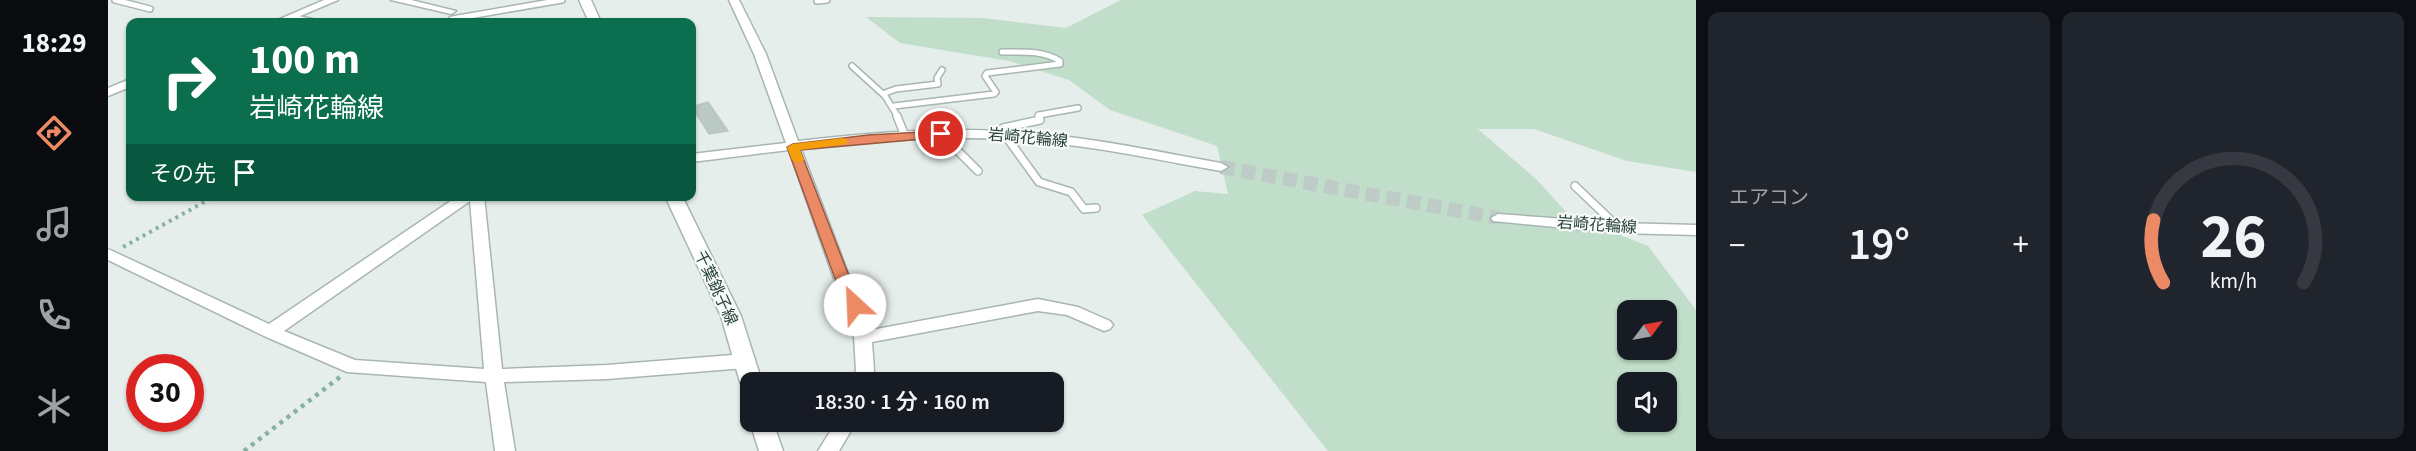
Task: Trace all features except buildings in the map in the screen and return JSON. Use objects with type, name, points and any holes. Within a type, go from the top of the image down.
[{"type":"street","points":[[291,17],[333,0]]},
{"type":"street","points":[[396,0],[452,13]]},
{"type":"street","points":[[585,0],[593,18]]},
{"type":"street","points":[[734,0],[760,54],[841,276],[862,320],[865,372]]},
{"type":"street","points":[[108,92],[126,85]]},
{"type":"street","name":"岩崎花輪線","points":[[696,158],[905,136],[999,135],[1067,141],[1221,167]]},
{"type":"street","points":[[270,332],[461,201]]},
{"type":"street","points":[[477,201],[494,376],[505,451]]},
{"type":"street","name":"千葉銚子線","points":[[676,201],[731,316],[748,372]]},
{"type":"street","name":"岩崎花輪線","points":[[1498,218],[1619,228],[1696,230]]},
{"type":"street","points":[[108,254],[270,332],[353,368],[494,376],[607,372],[745,361]]},
{"type":"street","points":[[863,339],[1038,305],[1076,310],[1104,325]]},
{"type":"street","points":[[765,432],[771,451]]},
{"type":"street","points":[[828,451],[840,432]]},
{"type":"lane","points":[[115,0],[150,9]]},
{"type":"lane","points":[[452,13],[562,0]]},
{"type":"lane","points":[[817,2],[827,0]]},
{"type":"lane","points":[[291,17],[296,18]]},
{"type":"lane","points":[[894,106],[994,94],[996,92],[985,76],[987,73],[1060,64],[1055,57],[1039,52],[1002,52]]},
{"type":"lane","points":[[852,66],[885,93],[894,106],[905,136]]},
{"type":"lane","points":[[885,93],[938,84],[937,78],[942,70]]},
{"type":"lane","points":[[1078,108],[1040,116],[1040,120],[1003,128],[999,135],[1039,182],[1071,192],[1084,209],[1096,208]]},
{"type":"lane","points":[[941,134],[978,171]]},
{"type":"lane","points":[[1575,186],[1619,228]]},
{"type":"path","points":[[108,254],[206,201]]},
{"type":"path","points":[[244,451],[353,368]]},
{"type":"green space","points":[[1121,0],[1696,0],[1696,172],[1627,161],[1534,129],[1478,129],[1537,180],[1569,215],[1648,246],[1696,310],[1696,451],[1328,451],[1142,215],[1195,191],[1228,194],[1217,146],[1110,110],[1069,80],[1009,61],[900,43],[866,17],[983,18],[1066,28]]},
{"type":"tunnel","points":[[1221,167],[1498,218]]},
{"type":"slow traffic","points":[[798,160],[793,147],[843,142]]},
{"type":"route","points":[[855,305],[841,276],[793,147],[941,134]]}]
